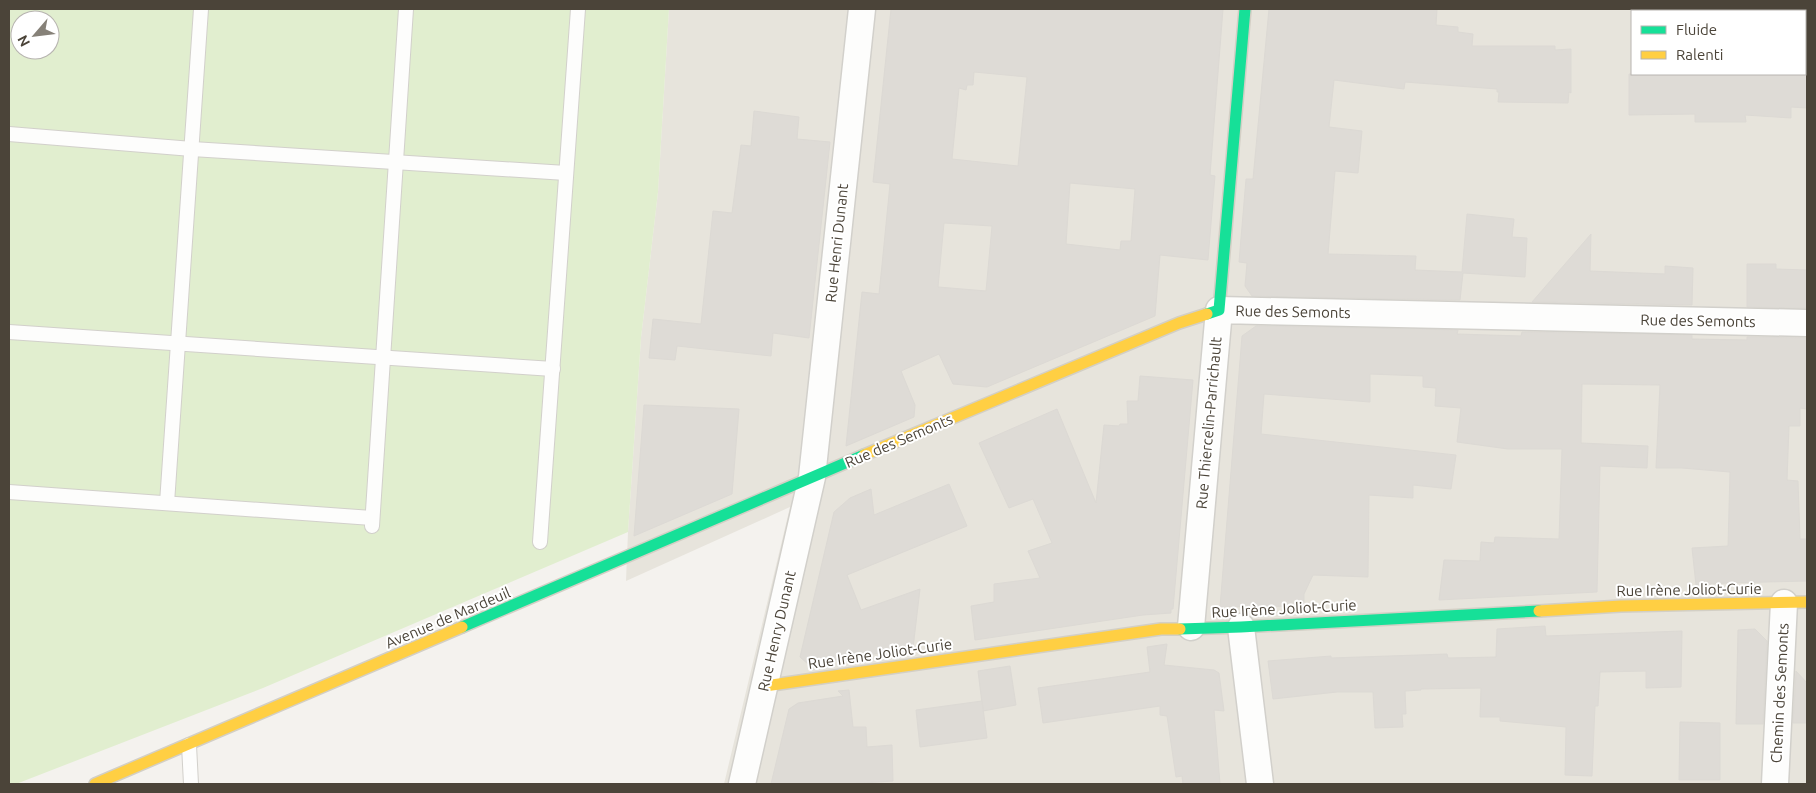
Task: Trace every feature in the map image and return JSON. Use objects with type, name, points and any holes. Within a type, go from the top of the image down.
[{"type":"street","name":"Rue Henri Dunant","points":[[812,477],[862,9]]},
{"type":"street","name":"Rue Thiercelin-Parrichault","points":[[1190,627],[1245,9]]},
{"type":"street","name":"Rue des Semonts","points":[[812,477],[1179,322],[1219,310],[1807,323]]},
{"type":"street","name":"Rue Henry Dunant","points":[[742,784],[812,477]]},
{"type":"street","name":"Avenue de Mardeuil","points":[[95,784],[812,477]]},
{"type":"street","name":"Rue Irène Joliot-Curie","points":[[765,686],[1161,629],[1241,627],[1621,606],[1796,602]]},
{"type":"street","name":"Chemin des Semonts","points":[[1775,784],[1796,602]]},
{"type":"street","points":[[1241,627],[1260,784]]},
{"type":"lane","points":[[167,503],[201,9]]},
{"type":"lane","points":[[9,492],[167,503],[372,522],[406,9]]},
{"type":"lane","points":[[540,542],[578,9]]},
{"type":"lane","points":[[9,134],[192,149],[566,173]]},
{"type":"lane","points":[[9,332],[553,368]]},
{"type":"lane","points":[[189,744],[191,784]]},
{"type":"shaded area","points":[[669,9],[1807,9],[1807,784],[724,784],[790,507],[626,581],[641,338],[658,192]]},
{"type":"green space","points":[[9,9],[669,9],[658,192],[641,338],[628,532],[263,688],[16,784],[9,784]]},
{"type":"building","points":[[891,9],[1223,9],[1210,175],[1215,176],[1208,260],[1160,255],[1155,316],[987,387],[953,384],[939,354],[901,371],[915,405],[914,417],[846,446],[862,292],[879,294],[882,265],[890,184],[873,182]],"holes":[[[974,72],[1027,77],[1018,166],[952,159],[959,88],[966,90],[967,85],[973,85]],[[1070,183],[1135,189],[1131,241],[1121,241],[1120,250],[1066,244]],[[944,223],[992,226],[986,291],[938,287]]]},
{"type":"building","points":[[1269,9],[1437,9],[1436,25],[1458,27],[1458,32],[1473,34],[1472,46],[1555,46],[1555,50],[1571,49],[1571,93],[1569,92],[1568,103],[1498,102],[1499,92],[1497,92],[1497,89],[1405,82],[1404,89],[1334,80],[1329,127],[1362,131],[1358,173],[1335,171],[1328,254],[1416,256],[1415,270],[1462,272],[1467,214],[1514,219],[1512,237],[1527,238],[1525,277],[1463,273],[1460,300],[1252,296],[1245,286],[1247,263],[1239,262],[1246,179],[1253,179]]},
{"type":"building","points":[[1629,74],[1807,74],[1807,108],[1791,107],[1791,118],[1745,115],[1746,122],[1695,122],[1695,114],[1629,115]]},
{"type":"building","points":[[754,111],[799,117],[797,139],[830,142],[809,338],[773,333],[771,356],[677,346],[675,360],[649,358],[653,319],[701,324],[713,211],[732,213],[741,145],[751,146]]},
{"type":"building","points":[[1591,234],[1590,271],[1665,274],[1665,266],[1693,268],[1692,305],[1532,302]]},
{"type":"building","points":[[1747,264],[1776,264],[1776,269],[1807,270],[1807,308],[1747,307]]},
{"type":"building","points":[[1256,326],[1458,330],[1457,334],[1521,336],[1522,332],[1692,335],[1692,339],[1747,340],[1747,337],[1807,338],[1807,409],[1800,408],[1800,426],[1789,426],[1787,480],[1798,481],[1800,539],[1807,539],[1807,581],[1696,585],[1692,548],[1728,546],[1730,472],[1656,468],[1660,385],[1582,384],[1581,443],[1648,446],[1647,468],[1600,466],[1597,592],[1439,600],[1444,560],[1480,561],[1481,542],[1494,543],[1495,537],[1559,539],[1562,449],[1508,449],[1457,442],[1461,408],[1435,406],[1436,388],[1423,387],[1423,376],[1370,374],[1370,402],[1264,394],[1261,434],[1456,455],[1451,489],[1413,485],[1413,498],[1369,495],[1368,577],[1313,575],[1304,594],[1304,606],[1220,607],[1242,336]]},
{"type":"building","points":[[1140,376],[1193,380],[1173,609],[1171,609],[1171,613],[1143,615],[975,640],[971,606],[994,602],[994,584],[1040,578],[1028,551],[1052,543],[1033,499],[1009,508],[979,443],[1057,409],[1096,503],[1104,425],[1119,426],[1120,424],[1128,424],[1127,401],[1138,401]]},
{"type":"building","points":[[644,405],[739,409],[732,494],[634,536]]},
{"type":"building","points":[[949,484],[967,526],[847,575],[861,610],[920,589],[913,648],[808,664],[800,657],[834,512],[850,498],[871,489],[874,515]]},
{"type":"building","points":[[1545,626],[1546,636],[1682,631],[1681,687],[1646,688],[1646,671],[1600,672],[1598,706],[1595,706],[1592,776],[1565,775],[1566,727],[1500,721],[1500,717],[1480,717],[1481,688],[1405,691],[1406,714],[1402,714],[1403,727],[1375,728],[1373,692],[1337,692],[1273,699],[1268,661],[1331,656],[1331,658],[1447,654],[1448,658],[1496,657],[1497,629]]},
{"type":"building","points":[[1755,629],[1767,641],[1763,724],[1736,724],[1738,630]]},
{"type":"building","points":[[1167,644],[1164,665],[1214,670],[1219,673],[1224,711],[1214,710],[1220,784],[1183,784],[1182,776],[1176,777],[1167,716],[1160,715],[1160,706],[1043,723],[1038,688],[1150,672],[1147,647]]},
{"type":"building","points":[[1010,666],[1016,705],[983,711],[978,671]]},
{"type":"building","points":[[1796,671],[1807,683],[1807,723],[1793,723]]},
{"type":"building","points":[[849,690],[853,727],[866,727],[867,747],[892,745],[893,781],[849,784],[771,784],[789,709],[798,703],[843,696],[838,691]]},
{"type":"building","points":[[982,701],[987,738],[920,747],[916,710]]},
{"type":"building","points":[[1680,722],[1720,723],[1720,780],[1679,780]]},
{"type":"traffic: fast","points":[[1207,314],[1219,310],[1245,9]]},
{"type":"traffic: fast","points":[[462,627],[864,455]]},
{"type":"traffic: fast","points":[[1180,629],[1539,611]]},
{"type":"traffic: slow","points":[[864,455],[1179,323],[1207,314]]},
{"type":"traffic: slow","points":[[1539,611],[1621,606],[1807,602]]},
{"type":"traffic: slow","points":[[95,784],[462,627]]},
{"type":"traffic: slow","points":[[765,686],[1161,629],[1180,629]]}]
